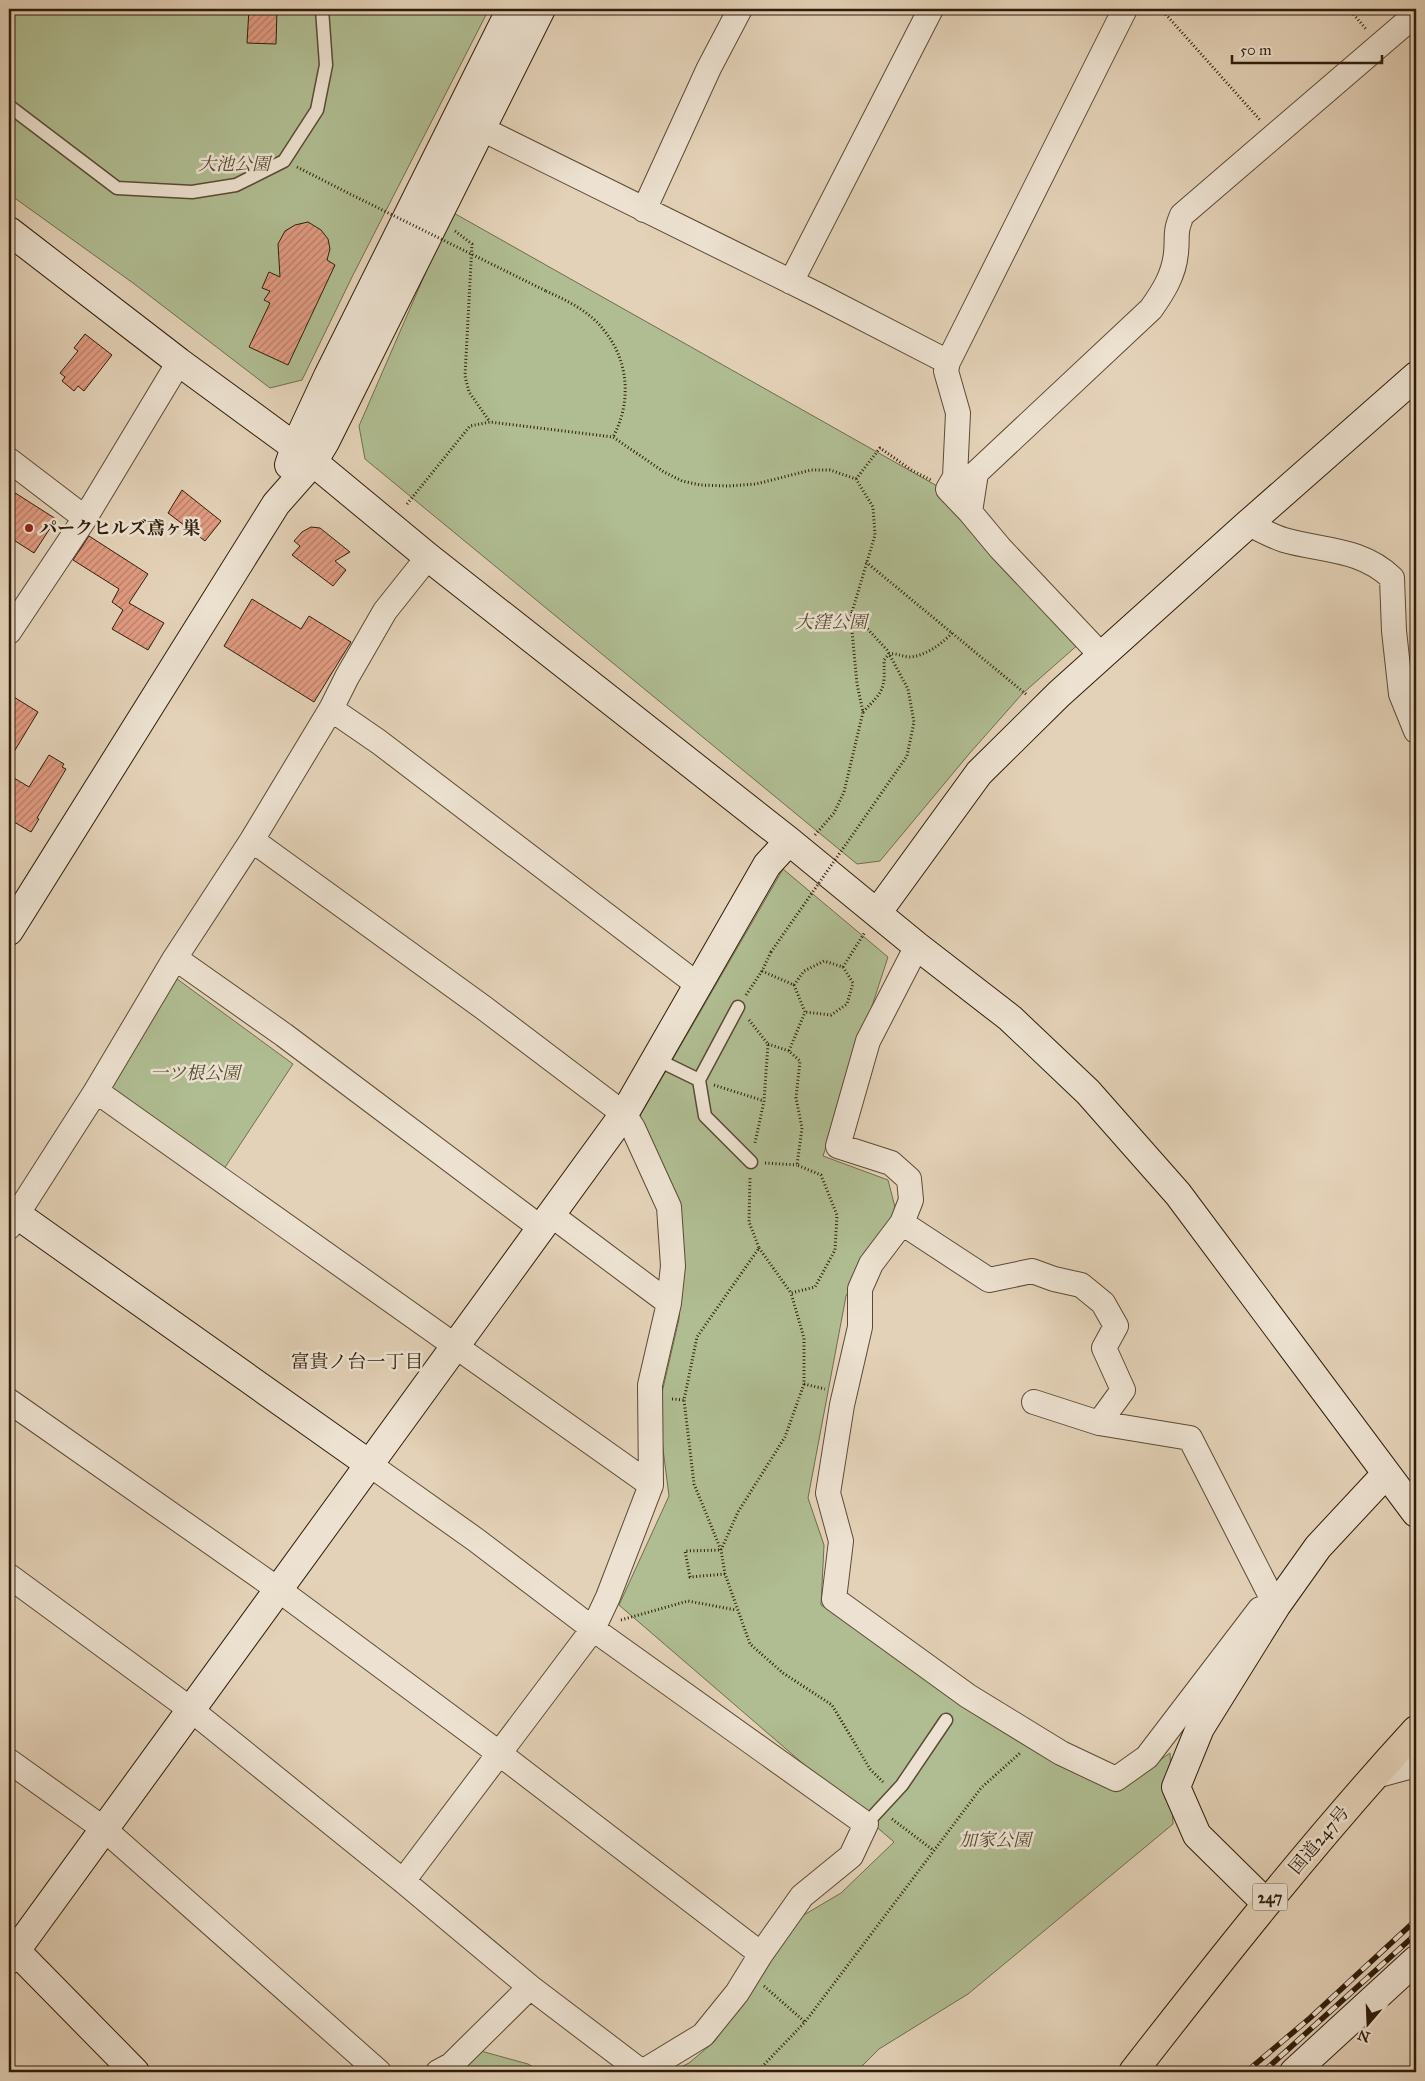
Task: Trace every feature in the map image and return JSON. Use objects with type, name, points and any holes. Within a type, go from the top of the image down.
[{"type":"highway","name":"国道247号","points":[[1133,2072],[1266,1903],[1372,1778],[1416,1730]]},
{"type":"street","points":[[304,455],[328,376],[511,9]]},
{"type":"street","points":[[9,931],[276,504],[482,130],[541,9]]},
{"type":"street","points":[[644,210],[709,68],[740,9]]},
{"type":"street","points":[[791,282],[931,9]]},
{"type":"street","points":[[1102,656],[1000,548],[948,489],[955,477],[958,413],[946,370],[948,362],[1125,9]]},
{"type":"street","points":[[970,512],[976,473],[1151,309],[1167,284],[1174,267],[1176,231],[1182,215],[1416,14]]},
{"type":"street","points":[[482,130],[791,282],[948,362]]},
{"type":"street","points":[[9,230],[179,362],[304,455],[428,557],[789,841],[917,946],[1010,1018],[1088,1092],[1178,1194],[1416,1513]]},
{"type":"street","points":[[9,632],[85,518],[179,362]]},
{"type":"street","points":[[877,913],[979,773],[1059,694],[1416,376]]},
{"type":"street","points":[[9,460],[85,518]]},
{"type":"street","points":[[1248,524],[1283,539],[1361,557],[1380,567],[1392,578],[1394,631],[1401,694],[1416,731]]},
{"type":"street","points":[[9,1576],[190,1709],[403,1881],[530,1987],[642,2072],[703,2035],[738,1993],[755,1964],[802,1896],[850,1856],[873,1817],[595,1624],[370,1464],[11,1216],[96,1091],[175,958],[252,840],[331,709],[346,677],[385,611],[428,557]]},
{"type":"street","points":[[331,709],[386,748],[698,985]]},
{"type":"street","points":[[252,840],[484,1008],[624,1114],[633,1128],[669,1207],[673,1266],[669,1303],[650,1385],[651,1484],[608,1597],[595,1624],[500,1754],[403,1881]]},
{"type":"street","points":[[135,2072],[11,1952],[104,1829],[624,1114],[767,865],[789,841]]},
{"type":"street","points":[[917,946],[868,1041],[838,1146],[890,1163],[909,1179],[911,1200],[902,1223],[871,1264],[860,1289],[860,1327],[842,1405],[828,1493],[841,1541],[834,1599],[968,1696],[1061,1752],[1116,1779],[1147,1757],[1260,1609],[1276,1606]]},
{"type":"street","points":[[175,958],[546,1221],[669,1303]]},
{"type":"street","points":[[96,1091],[651,1484]]},
{"type":"street","points":[[902,1223],[989,1280],[1032,1271],[1054,1279],[1081,1285],[1104,1304],[1116,1326],[1104,1348],[1123,1390],[1099,1424]]},
{"type":"street","points":[[9,1402],[278,1590],[500,1754],[755,1964]]},
{"type":"street","points":[[1034,1402],[1099,1424],[1190,1438],[1276,1606]]},
{"type":"street","points":[[1266,1903],[1197,1835],[1176,1787],[1200,1728],[1276,1606],[1318,1547],[1392,1482]]},
{"type":"street","points":[[9,1761],[104,1829],[379,2072]]},
{"type":"street","points":[[1372,1778],[1416,1765]]},
{"type":"street","points":[[1303,2070],[1416,1960]]},
{"type":"street","points":[[438,2072],[451,2064],[530,1987]]},
{"type":"lane","points":[[9,106],[117,188],[192,192],[236,184],[284,161],[317,110],[326,65],[322,9]]},
{"type":"lane","points":[[738,1007],[699,1080],[705,1116],[751,1162]]},
{"type":"lane","points":[[656,1059],[699,1080]]},
{"type":"lane","points":[[873,1817],[902,1785],[946,1720]]},
{"type":"path","points":[[1161,9],[1274,135]]},
{"type":"path","points":[[1349,9],[1380,45]]},
{"type":"path","points":[[284,161],[572,303],[602,328],[618,352],[624,371],[626,399],[620,424],[613,436]]},
{"type":"path","points":[[448,226],[472,244],[465,376],[469,392],[490,422]]},
{"type":"path","points":[[407,504],[470,426],[490,422],[613,436],[664,472],[682,481],[700,485],[756,484],[811,470],[830,470],[856,479],[873,507],[875,522],[875,535],[851,620],[857,684],[863,712],[844,792],[834,813],[815,836]]},
{"type":"path","points":[[856,479],[880,448],[926,478],[949,486]]},
{"type":"path","points":[[866,562],[1028,695]]},
{"type":"path","points":[[797,1165],[802,1128],[796,1098],[800,1061],[789,1051],[768,1044],[738,1007],[762,971],[771,952],[907,756],[914,722],[908,689],[889,654],[852,612]]},
{"type":"path","points":[[863,712],[882,691],[885,683],[884,660],[889,654],[895,653],[904,657],[914,657],[928,651],[953,632]]},
{"type":"path","points":[[843,967],[877,913]]},
{"type":"path","points":[[794,985],[804,971],[824,961],[843,967],[853,983],[847,1004],[831,1015],[805,1012]]},
{"type":"path","points":[[762,971],[794,985],[805,1012],[789,1051]]},
{"type":"path","points":[[722,1550],[738,1512],[785,1437],[804,1384],[804,1338],[791,1293],[759,1248],[749,1222],[751,1162],[764,1101],[768,1044]]},
{"type":"path","points":[[699,1080],[764,1101]]},
{"type":"path","points":[[751,1162],[797,1165],[820,1175],[838,1215],[835,1250],[815,1287],[791,1293]]},
{"type":"path","points":[[759,1248],[698,1337],[684,1400],[694,1484],[722,1550],[725,1574],[736,1610],[741,1616],[750,1644],[783,1673],[832,1706],[870,1769]]},
{"type":"path","points":[[722,1550],[685,1550],[690,1576],[725,1574]]},
{"type":"path","points":[[595,1624],[624,1620],[688,1601],[736,1610]]},
{"type":"path","points":[[757,2072],[805,2022],[981,1788],[1038,1738]]},
{"type":"path","points":[[873,1817],[933,1850]]},
{"type":"path","points":[[755,1964],[805,2022]]},
{"type":"green space","name":"大池公園","points":[[9,9],[489,9],[352,277],[302,380],[270,388],[133,283],[9,194]]},
{"type":"green space","name":"大窪公園","points":[[452,212],[939,487],[1081,642],[1022,694],[969,754],[880,861],[857,864],[365,459],[359,426]]},
{"type":"green space","name":"加家公園","points":[[783,869],[888,957],[823,1156],[888,1180],[896,1211],[846,1296],[808,1498],[824,1545],[821,1605],[1009,1734],[1119,1789],[1170,1753],[1173,1824],[968,1994],[879,2049],[856,2072],[671,2072],[689,2063],[714,2042],[748,1996],[797,1919],[841,1893],[894,1842],[619,1605],[669,1496],[658,1410],[679,1319],[684,1251],[637,1121]]},
{"type":"green space","name":"一ツ根公園","points":[[173,976],[293,1064],[222,1172],[109,1091]]},
{"type":"green space","points":[[477,2050],[528,2064],[542,2072],[455,2072]]},
{"type":"building","points":[[249,9],[277,9],[276,44],[247,43]]},
{"type":"building","points":[[308,222],[321,230],[328,239],[330,249],[327,260],[335,265],[288,365],[249,347],[270,303],[264,300],[270,291],[262,288],[269,272],[280,277],[278,244],[285,231],[295,225]]},
{"type":"building","points":[[85,334],[112,355],[84,391],[78,386],[74,391],[62,381],[65,377],[60,373],[78,351],[74,348]]},
{"type":"building","name":"パークヒルズ鳶ヶ巣","points":[[9,489],[56,519],[34,553],[9,537]]},
{"type":"building","points":[[182,490],[221,521],[205,541],[168,513]]},
{"type":"building","points":[[311,527],[320,528],[350,552],[335,561],[346,570],[333,586],[292,555],[300,546],[294,541],[302,532]]},
{"type":"building","points":[[89,536],[148,574],[129,603],[164,623],[148,650],[112,629],[123,610],[112,602],[119,589],[73,560]]},
{"type":"building","points":[[252,599],[301,629],[309,616],[351,642],[314,702],[224,646]]},
{"type":"building","points":[[9,694],[38,712],[9,760]]},
{"type":"building","points":[[49,755],[64,764],[62,767],[66,769],[37,818],[39,819],[31,832],[9,819],[9,775],[29,787]]},
{"type":"railway","points":[[1246,2072],[1310,2018],[1416,1920]]},
{"type":"railway","points":[[1263,2072],[1416,1934]]},
{"type":"place","name":"パークヒルズ鳶ヶ巣","points":[[29,528]]},
{"type":"district","name":"富貴ノ台一丁目","points":[[357,1361]]}]
